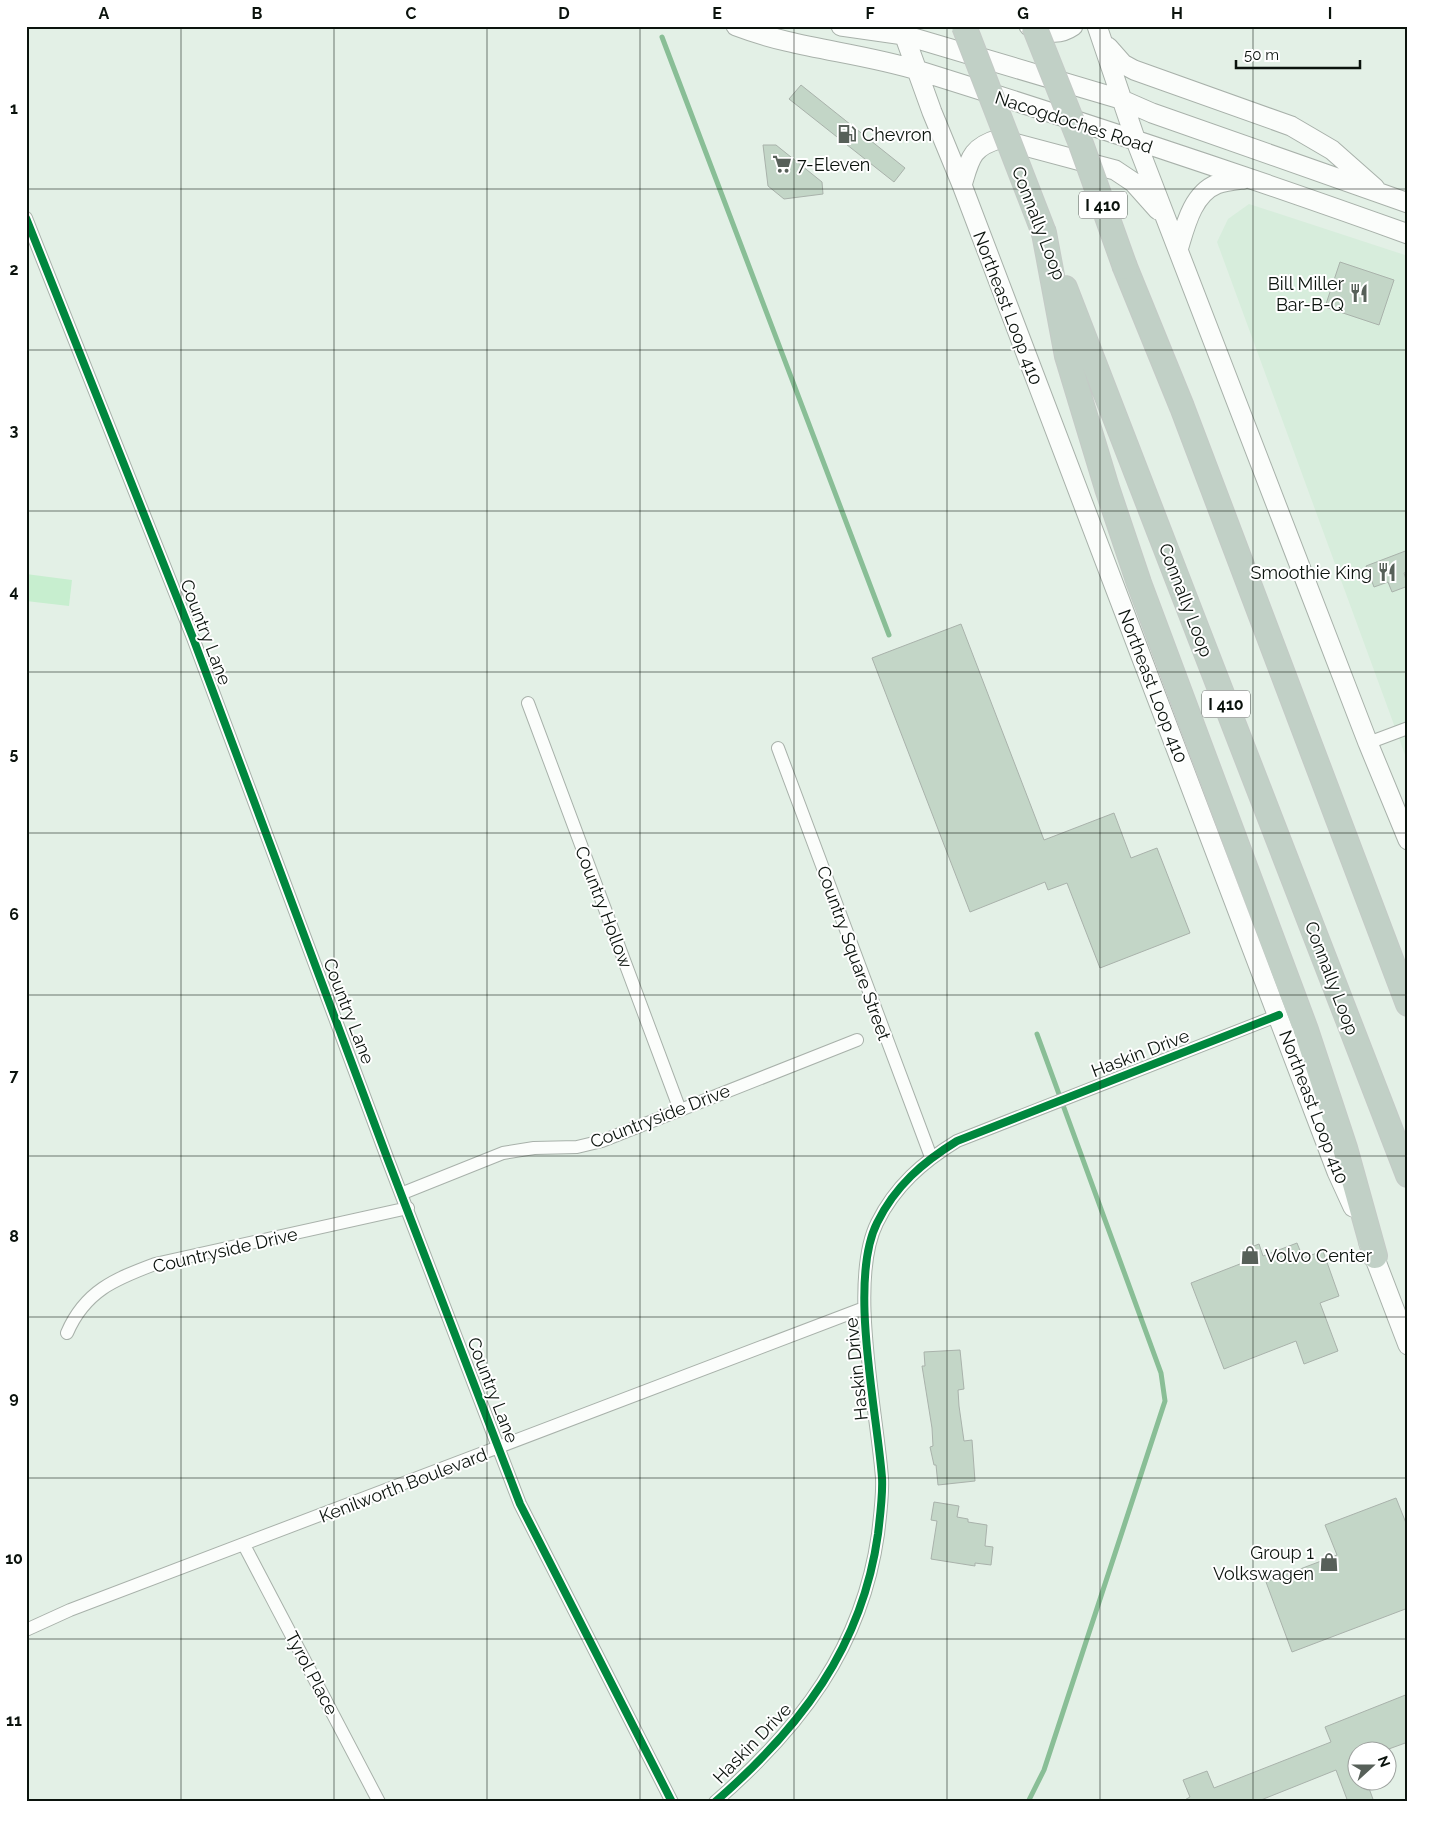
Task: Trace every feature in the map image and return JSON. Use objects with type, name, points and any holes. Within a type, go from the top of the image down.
[{"type":"highway","name":"Connally Loop","points":[[964,26],[1408,1175]]},
{"type":"highway","name":"I 410","points":[[1034,26],[1081,144],[1125,267],[1182,407],[1408,1004]]},
{"type":"highway","points":[[1048,26],[1081,144]]},
{"type":"highway","points":[[1044,233],[1067,356],[1107,488],[1139,583],[1306,1030],[1345,1148],[1375,1256]]},
{"type":"main road","name":"Nacogdoches Road","points":[[736,26],[766,37],[917,70],[1136,141],[1408,234]]},
{"type":"main road","name":"Nacogdoches Road","points":[[841,26],[903,30],[1120,99],[1152,113],[1408,203]]},
{"type":"main road","points":[[1029,26],[1054,34],[1063,32],[1073,26]]},
{"type":"main road","name":"Northeast Loop 410","points":[[903,30],[1279,1015],[1337,1172],[1375,1256],[1408,1345]]},
{"type":"main road","points":[[1100,33],[1120,99],[1166,220],[1368,742],[1408,840]]},
{"type":"main road","points":[[1100,33],[1123,64],[1134,70],[1291,126],[1332,150],[1384,195]]},
{"type":"main road","points":[[962,184],[970,159],[983,143],[999,139],[1115,170],[1133,182],[1166,220]]},
{"type":"main road","points":[[1178,250],[1192,210],[1202,195],[1216,185],[1246,178]]},
{"type":"street","name":"Country Lane","points":[[26,218],[193,638],[388,1160],[520,1504],[672,1802]]},
{"type":"street","name":"Country Hollow","points":[[528,703],[680,1110]]},
{"type":"street","points":[[1368,742],[1408,728]]},
{"type":"street","name":"Country Square Street","points":[[778,748],[931,1157]]},
{"type":"street","name":"Haskin Drive","points":[[715,1802],[754,1767],[800,1717],[824,1683],[844,1648],[860,1610],[871,1571],[878,1534],[882,1480],[864,1308],[866,1262],[876,1224],[901,1185],[931,1157],[957,1141],[1080,1091],[1279,1015]]},
{"type":"street","name":"Countryside Drive","points":[[402,1193],[503,1153],[534,1148],[577,1147],[602,1141],[857,1040]]},
{"type":"street","name":"Countryside Drive","points":[[67,1332],[74,1314],[86,1301],[100,1288],[122,1276],[155,1264],[408,1208]]},
{"type":"street","name":"Kenilworth Boulevard","points":[[26,1630],[70,1610],[864,1308]]},
{"type":"street","name":"Tyrol Place","points":[[244,1545],[379,1802]]},
{"type":"shaded area","points":[[1249,204],[1408,256],[1408,763],[1217,242],[1228,219]]},
{"type":"green space","points":[[26,574],[72,580],[69,606],[26,601]]},
{"type":"building","name":"Chevron","points":[[801,85],[905,168],[894,182],[789,99]]},
{"type":"building","name":"7-Eleven","points":[[763,145],[776,145],[822,182],[823,194],[784,199],[768,186]]},
{"type":"building","name":"Bill Miller Bar-B-Q","points":[[1340,262],[1394,280],[1379,325],[1325,307]]},
{"type":"building","name":"Smoothie King","points":[[1408,550],[1408,571],[1404,573],[1408,586],[1392,592],[1388,582],[1374,587],[1366,566]]},
{"type":"building","points":[[961,624],[1044,840],[1114,813],[1131,858],[1157,848],[1190,933],[1100,968],[1067,883],[1048,890],[1045,882],[970,912],[872,658]]},
{"type":"building","points":[[1297,1243],[1303,1258],[1323,1251],[1339,1296],[1320,1303],[1338,1351],[1304,1364],[1296,1341],[1224,1369],[1191,1283],[1245,1262],[1241,1251],[1259,1244],[1263,1256]]},
{"type":"building","points":[[960,1350],[964,1389],[958,1390],[959,1406],[964,1441],[972,1440],[975,1481],[938,1485],[936,1465],[934,1465],[930,1447],[933,1446],[932,1428],[922,1366],[925,1366],[924,1352]]},
{"type":"building","points":[[1396,1498],[1408,1528],[1408,1608],[1292,1652],[1266,1582],[1337,1555],[1325,1525]]},
{"type":"building","points":[[934,1502],[959,1506],[957,1517],[968,1519],[968,1522],[987,1525],[985,1546],[993,1547],[991,1565],[975,1563],[975,1566],[931,1559],[937,1521],[931,1520]]},
{"type":"building","points":[[1408,1694],[1408,1742],[1396,1746],[1396,1740],[1346,1740],[1346,1790],[1370,1790],[1374,1802],[1348,1802],[1336,1770],[1256,1802],[1181,1802],[1190,1797],[1183,1780],[1207,1771],[1214,1788],[1331,1742],[1325,1727]]},
{"type":"waterway","points":[[662,37],[889,635]]},
{"type":"waterway","points":[[1028,1802],[1044,1770],[1165,1401],[1161,1373],[1037,1034]]},
{"type":"cycle path","points":[[26,218],[193,638],[388,1160],[520,1504],[672,1802]]},
{"type":"cycle path","points":[[715,1802],[774,1745],[800,1715],[822,1683],[842,1649],[858,1614],[870,1575],[878,1534],[882,1478],[867,1347],[865,1278],[869,1248],[877,1223],[892,1198],[921,1166],[957,1141],[1279,1015]]},
{"type":"place","name":"Chevron","points":[[847,134]]},
{"type":"place","name":"7-Eleven","points":[[782,164]]},
{"type":"place","name":"Bill Miller Bar-B-Q","points":[[1359,293]]},
{"type":"place","name":"Smoothie King","points":[[1387,572]]},
{"type":"place","name":"Volvo Center","points":[[1250,1255]]},
{"type":"place","name":"Group 1 Volkswagen","points":[[1329,1562]]}]
